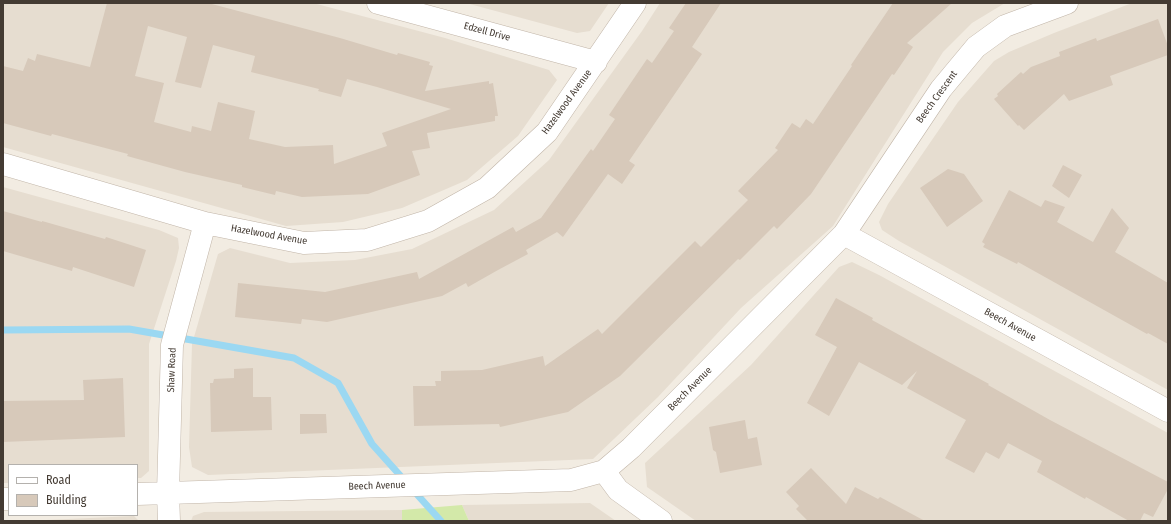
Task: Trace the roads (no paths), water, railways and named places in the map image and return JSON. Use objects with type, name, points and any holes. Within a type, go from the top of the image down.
[{"type":"street","name":"Edzell Drive","points":[[378,3],[596,62]]},
{"type":"street","name":"Hazelwood Avenue","points":[[3,164],[205,223],[304,243],[367,240],[428,221],[487,188],[547,132],[635,3]]},
{"type":"street","name":"Beech Crescent","points":[[844,234],[941,89],[976,47],[1005,26],[1067,3]]},
{"type":"street","name":"Shaw Road","points":[[169,521],[168,492],[172,345],[205,223]]},
{"type":"street","name":"Beech Avenue","points":[[138,494],[571,480],[604,471],[631,448],[844,234],[1168,411]]},
{"type":"street","points":[[604,471],[618,490],[661,521]]},
{"type":"waterway","points":[[3,330],[129,329],[294,358],[338,383],[372,444],[406,482]]},
{"type":"waterway","points":[[413,490],[441,521]]}]
